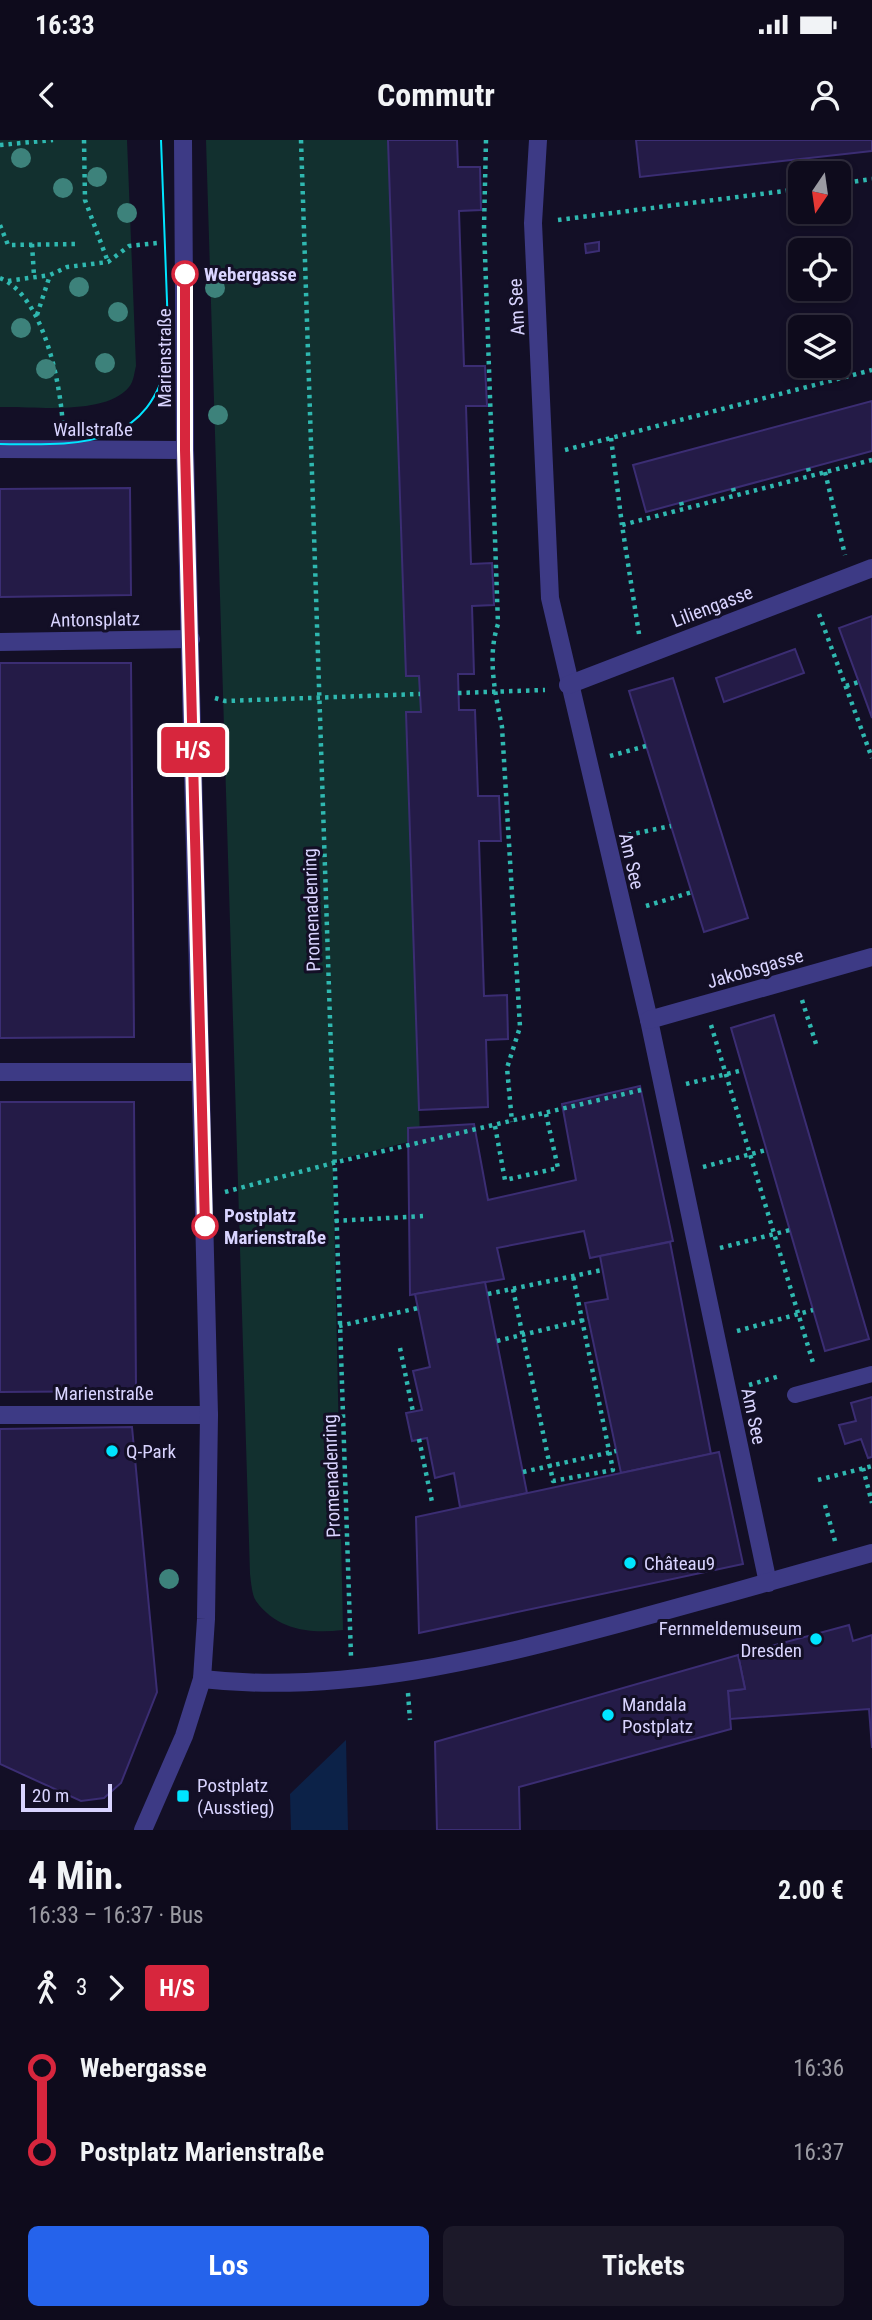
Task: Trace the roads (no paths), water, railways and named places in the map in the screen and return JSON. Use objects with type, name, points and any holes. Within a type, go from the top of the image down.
[{"type":"street","name":"Marienstraße","points":[[143,1830],[184,1736],[202,1679],[209,1415],[185,450],[183,140]]},
{"type":"street","name":"Am See","points":[[538,140],[533,223],[550,598],[568,685],[649,1020],[768,1583]]},
{"type":"street","name":"Wallstraße","points":[[0,449],[185,450]]},
{"type":"street","name":"Liliengasse","points":[[568,685],[872,568]]},
{"type":"street","name":"Antonsplatz","points":[[0,642],[191,639]]},
{"type":"street","name":"Jakobsgasse","points":[[649,1020],[872,957]]},
{"type":"street","points":[[0,1072],[200,1072]]},
{"type":"street","name":"Marienstraße","points":[[0,1415],[209,1415]]},
{"type":"street","points":[[202,1679],[234,1683],[352,1678],[504,1654],[872,1553]]},
{"type":"lane","points":[[794,1395],[872,1374]]},
{"type":"water","points":[[346,1740],[348,1830],[291,1830],[290,1794]]},
{"type":"tram line","points":[[0,444],[57,444],[107,436],[128,425],[145,409],[159,386],[169,355],[161,140]]},
{"type":"place","name":"Webergasse","points":[[185,274]]},
{"type":"place","name":"Postplatz Marienstraße","points":[[205,1226]]},
{"type":"place","name":"Q-Park","points":[[112,1451]]},
{"type":"place","name":"Château9","points":[[630,1563]]},
{"type":"place","name":"Fernmeldemuseum Dresden","points":[[816,1639]]},
{"type":"place","name":"Mandala Postplatz","points":[[608,1715]]},
{"type":"place","name":"Postplatz (Ausstieg)","points":[[183,1796]]}]
